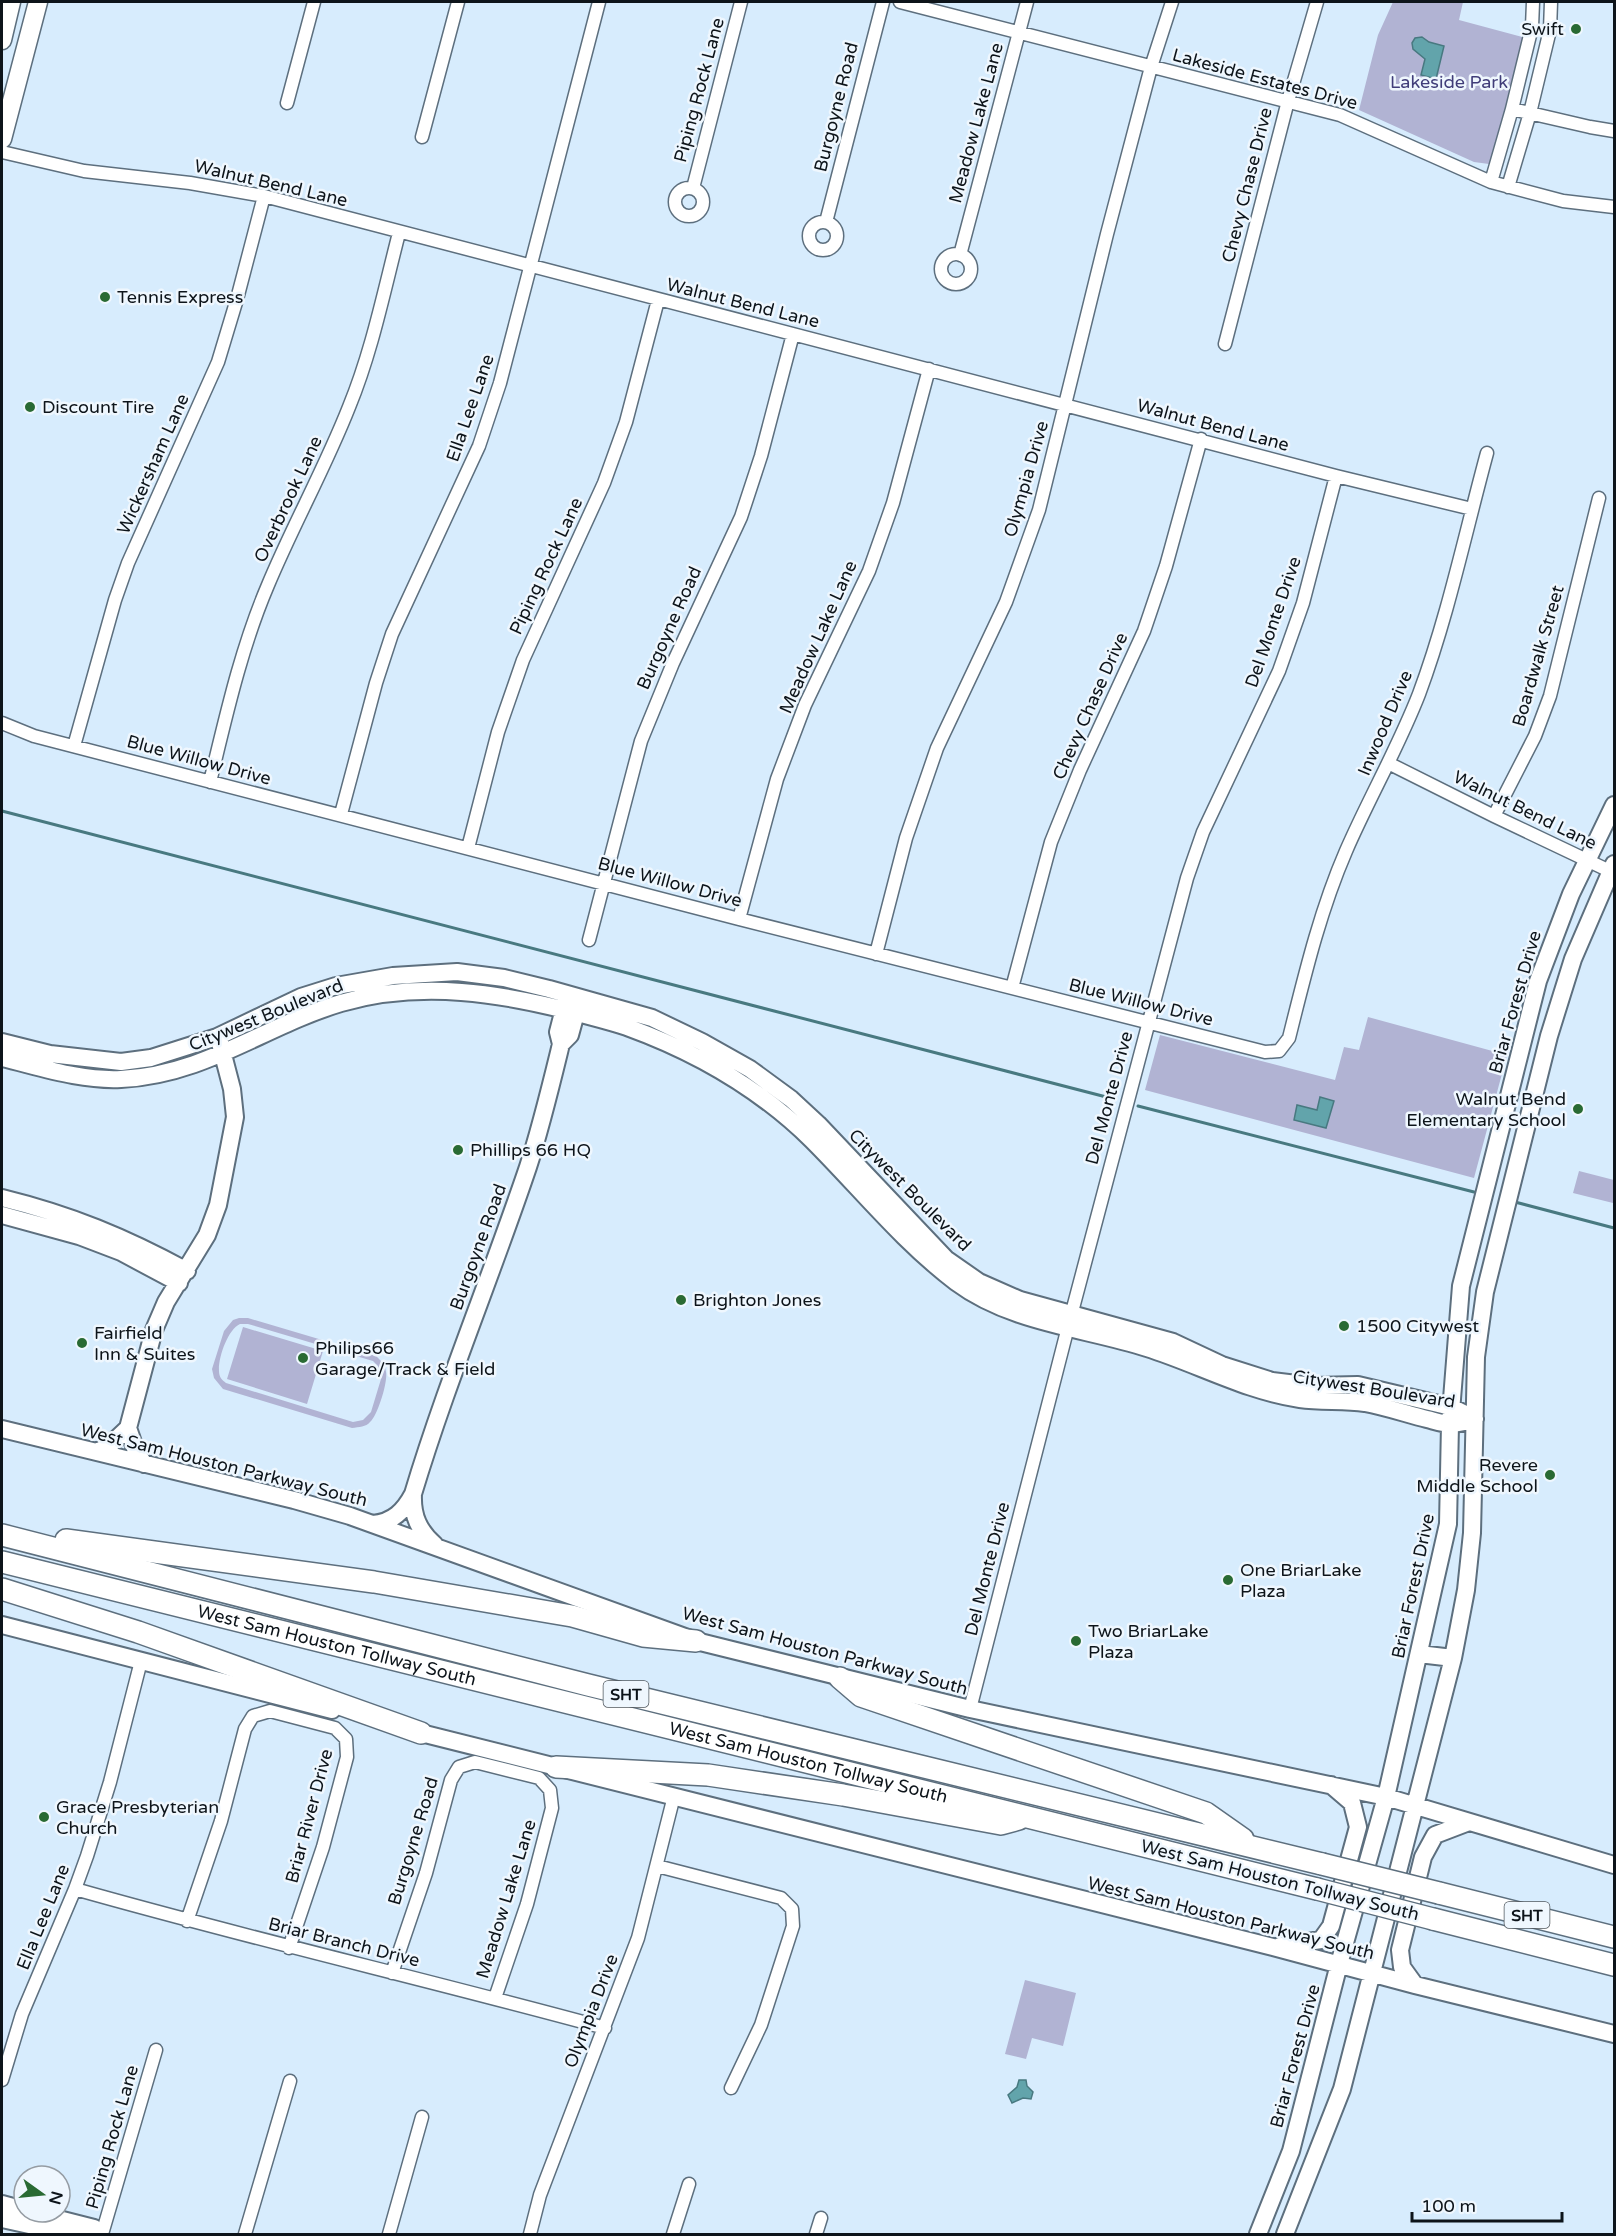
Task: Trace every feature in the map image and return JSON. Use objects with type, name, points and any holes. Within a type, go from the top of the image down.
[{"type":"highway","points":[[2,1533],[374,1582],[572,1616],[643,1636],[696,1641]]},
{"type":"highway","name":"West Sam Houston Tollway South","points":[[2,1533],[588,1685],[1253,1846],[1614,1937]]},
{"type":"highway","name":"West Sam Houston Tollway South","points":[[2,1562],[1029,1816],[1614,1965]]},
{"type":"highway","points":[[2,1589],[138,1632],[421,1733]]},
{"type":"highway","points":[[840,1678],[861,1696],[1206,1813],[1253,1846]]},
{"type":"highway","points":[[556,1767],[708,1775],[843,1795],[1001,1824],[1029,1816]]},
{"type":"main road","points":[[2,40],[11,2]]},
{"type":"main road","points":[[2,139],[35,6]]},
{"type":"main road","name":"Briar Forest Drive","points":[[1258,2235],[1291,2151],[1339,1964],[1386,1797],[1448,1524],[1450,1424],[1461,1286],[1538,981],[1556,929],[1614,805]]},
{"type":"main road","points":[[1284,2235],[1342,2089],[1452,1658],[1466,1590],[1471,1544],[1476,1357],[1485,1292],[1549,1036],[1573,958],[1613,869]]},
{"type":"main road","name":"Citywest Boulevard","points":[[2,1042],[50,1054],[121,1062],[151,1058],[217,1037],[301,997],[336,986],[393,976],[457,972],[504,978],[572,1003],[688,1052],[737,1080],[809,1137],[915,1247],[958,1284],[988,1301],[1022,1315],[1070,1320],[1173,1342],[1222,1365],[1272,1381],[1313,1386],[1358,1385],[1451,1407],[1475,1419]]},
{"type":"main road","name":"Citywest Boulevard","points":[[2,1058],[91,1078],[120,1079],[173,1073],[224,1054],[284,1025],[342,1003],[406,991],[458,990],[521,1000],[572,1003]]},
{"type":"main road","name":"Burgoyne Road","points":[[374,1524],[383,1523],[399,1514],[413,1494],[462,1348],[528,1167],[561,1044],[570,1035],[572,1003]]},
{"type":"main road","points":[[97,1452],[110,1445],[128,1428],[154,1330],[166,1302],[207,1235],[218,1205],[234,1117],[232,1089],[224,1054],[217,1037]]},
{"type":"main road","points":[[1497,1144],[1520,1149]]},
{"type":"main road","points":[[2,1197],[79,1236],[183,1277]]},
{"type":"main road","points":[[2,1215],[33,1214]]},
{"type":"main road","points":[[1461,1286],[1485,1292]]},
{"type":"main road","name":"Citywest Boulevard","points":[[1070,1320],[1242,1384],[1270,1392],[1300,1399],[1364,1403],[1450,1424],[1475,1419]]},
{"type":"main road","name":"West Sam Houston Parkway South","points":[[2,1428],[294,1500],[374,1524],[696,1641],[970,1710],[1415,1804],[1614,1865]]},
{"type":"main road","points":[[128,1428],[136,1451],[144,1464]]},
{"type":"main road","name":"Burgoyne Road","points":[[413,1494],[414,1514],[418,1526],[425,1537],[446,1550]]},
{"type":"main road","name":"West Sam Houston Parkway South","points":[[2,1625],[1614,2034]]},
{"type":"main road","points":[[1419,1654],[1452,1658]]},
{"type":"main road","points":[[1273,1947],[1322,1940],[1331,1926],[1358,1827],[1352,1803],[1329,1784]]},
{"type":"main road","points":[[1415,1985],[1402,1967],[1400,1950],[1424,1857],[1435,1835],[1468,1822]]},
{"type":"main road","points":[[2,2219],[70,2235]]},
{"type":"main road","points":[[72,2222],[94,2228],[101,2235]]},
{"type":"street","points":[[287,103],[314,2]]},
{"type":"street","points":[[422,138],[458,2]]},
{"type":"street","name":"Ella Lee Lane","points":[[341,814],[376,683],[392,634],[479,446],[500,383],[599,2]]},
{"type":"street","name":"Piping Rock Lane","points":[[693,188],[741,2]]},
{"type":"street","name":"Burgoyne Road","points":[[826,222],[883,2]]},
{"type":"street","name":"Lakeside Estates Drive","points":[[900,2],[1340,115],[1491,182],[1563,201],[1614,207]]},
{"type":"street","name":"Meadow Lake Lane","points":[[960,255],[1027,2]]},
{"type":"street","name":"Olympia Drive","points":[[876,954],[906,838],[937,748],[1006,602],[1038,510],[1151,67],[1172,2]]},
{"type":"street","name":"Chevy Chase Drive","points":[[1225,344],[1288,101],[1317,2]]},
{"type":"street","points":[[1491,182],[1532,27],[1533,2]]},
{"type":"street","points":[[1509,187],[1550,30],[1551,2]]},
{"type":"street","points":[[1512,109],[1614,131]]},
{"type":"street","name":"Walnut Bend Lane","points":[[2,152],[84,171],[190,183],[264,196],[1336,476],[1472,509]]},
{"type":"street","name":"Wickersham Lane","points":[[74,746],[115,600],[128,563],[218,362],[264,196]]},
{"type":"street","name":"Overbrook Lane","points":[[210,782],[244,652],[267,586],[328,458],[367,357],[399,232]]},
{"type":"street","name":"Piping Rock Lane","points":[[468,848],[498,732],[523,660],[604,483],[626,422],[658,300]]},
{"type":"street","name":"Burgoyne Road","points":[[589,940],[640,741],[673,663],[741,517],[761,456],[793,334]]},
{"type":"street","name":"Meadow Lake Lane","points":[[739,919],[777,779],[805,705],[869,571],[893,503],[929,369]]},
{"type":"street","name":"Chevy Chase Drive","points":[[1012,988],[1051,842],[1080,770],[1144,631],[1166,566],[1201,439]]},
{"type":"street","name":"Inwood Drive","points":[[1299,1001],[1316,930],[1342,861],[1389,764],[1418,696],[1439,634],[1487,453]]},
{"type":"street","name":"Del Monte Drive","points":[[970,1710],[1147,1022],[1187,878],[1203,832],[1279,671],[1303,603],[1336,476]]},
{"type":"street","name":"Boardwalk Street","points":[[1494,816],[1535,735],[1550,696],[1599,498]]},
{"type":"street","name":"Blue Willow Drive","points":[[2,723],[34,736],[210,782],[1264,1052],[1279,1051],[1289,1038],[1299,1001]]},
{"type":"street","name":"Walnut Bend Lane","points":[[1389,764],[1587,860],[1613,869]]},
{"type":"street","name":"Ella Lee Lane","points":[[2,2079],[22,2014],[75,1889],[110,1782],[141,1661]]},
{"type":"street","name":"Briar River Drive","points":[[187,1921],[221,1821],[245,1730],[253,1716],[270,1711],[335,1728],[346,1739],[347,1757],[323,1848],[289,1948]]},
{"type":"street","name":"Burgoyne Road","points":[[392,1973],[426,1873],[450,1780],[459,1767],[475,1762],[504,1769]]},
{"type":"street","name":"Meadow Lake Lane","points":[[495,1998],[527,1904],[552,1808],[550,1790],[539,1778],[504,1769]]},
{"type":"street","name":"Olympia Drive","points":[[530,2235],[540,2195],[638,1938],[674,1796]]},
{"type":"street","points":[[657,1866],[781,1898],[792,1909],[793,1926],[761,2025],[731,2088]]},
{"type":"street","name":"Briar Branch Drive","points":[[75,1889],[289,1948],[495,1998],[605,2028]]},
{"type":"street","name":"Piping Rock Lane","points":[[101,2235],[156,2050]]},
{"type":"street","points":[[245,2235],[290,2081]]},
{"type":"street","points":[[389,2235],[422,2117]]},
{"type":"street","points":[[673,2235],[689,2184]]},
{"type":"street","points":[[816,2235],[821,2218]]},
{"type":"green space","name":"Lakeside Park","points":[[1393,2],[1463,2],[1459,20],[1526,38],[1497,155],[1489,164],[1474,162],[1359,110],[1378,35]]},
{"type":"green space","points":[[1368,1017],[1507,1055],[1474,1178],[1145,1090],[1160,1035],[1335,1080],[1344,1047],[1359,1050]]},
{"type":"green space","points":[[1579,1171],[1614,1180],[1613,1203],[1573,1193]]},
{"type":"green space","points":[[248,1318],[376,1356],[384,1365],[386,1376],[382,1398],[373,1418],[366,1425],[352,1428],[223,1389],[214,1378],[212,1369],[224,1331],[233,1320]],"holes":[[[240,1324],[248,1324],[373,1361],[378,1366],[381,1379],[371,1412],[363,1420],[353,1422],[226,1383],[219,1371],[225,1344],[236,1327]]]},
{"type":"green space","points":[[243,1327],[323,1351],[307,1404],[227,1379]]},
{"type":"green space","points":[[1025,1980],[1076,1993],[1063,2046],[1032,2038],[1026,2059],[1005,2054]]},
{"type":"shaded area","points":[[1422,37],[1429,42],[1444,46],[1436,79],[1421,75],[1425,59],[1413,49],[1412,43],[1415,38]]},
{"type":"shaded area","points":[[1320,1097],[1334,1101],[1326,1128],[1294,1120],[1297,1105],[1317,1110]]},
{"type":"shaded area","points":[[1019,2080],[1026,2080],[1027,2086],[1033,2092],[1031,2099],[1023,2098],[1012,2103],[1008,2095],[1017,2087]]},
{"type":"waterway","points":[[2,811],[1114,1099]]},
{"type":"waterway","points":[[1138,1106],[1474,1192]]},
{"type":"waterway","points":[[1515,1202],[1614,1228]]},
{"type":"place","name":"Swift","points":[[1576,29]]},
{"type":"place","name":"Tennis Express","points":[[105,297]]},
{"type":"place","name":"Discount Tire","points":[[30,407]]},
{"type":"place","name":"Walnut Bend Elementary School","points":[[1578,1109]]},
{"type":"place","name":"Phillips 66 HQ","points":[[458,1150]]},
{"type":"place","name":"Brighton Jones","points":[[681,1300]]},
{"type":"place","name":"1500 Citywest","points":[[1344,1326]]},
{"type":"place","name":"Fairfield Inn & Suites","points":[[82,1343]]},
{"type":"place","name":"Philips66 Garage/Track & Field","points":[[303,1358]]},
{"type":"place","name":"Revere Middle School","points":[[1550,1475]]},
{"type":"place","name":"One BriarLake Plaza","points":[[1228,1580]]},
{"type":"place","name":"Two BriarLake Plaza","points":[[1076,1641]]},
{"type":"place","name":"Grace Presbyterian Church","points":[[44,1817]]}]
